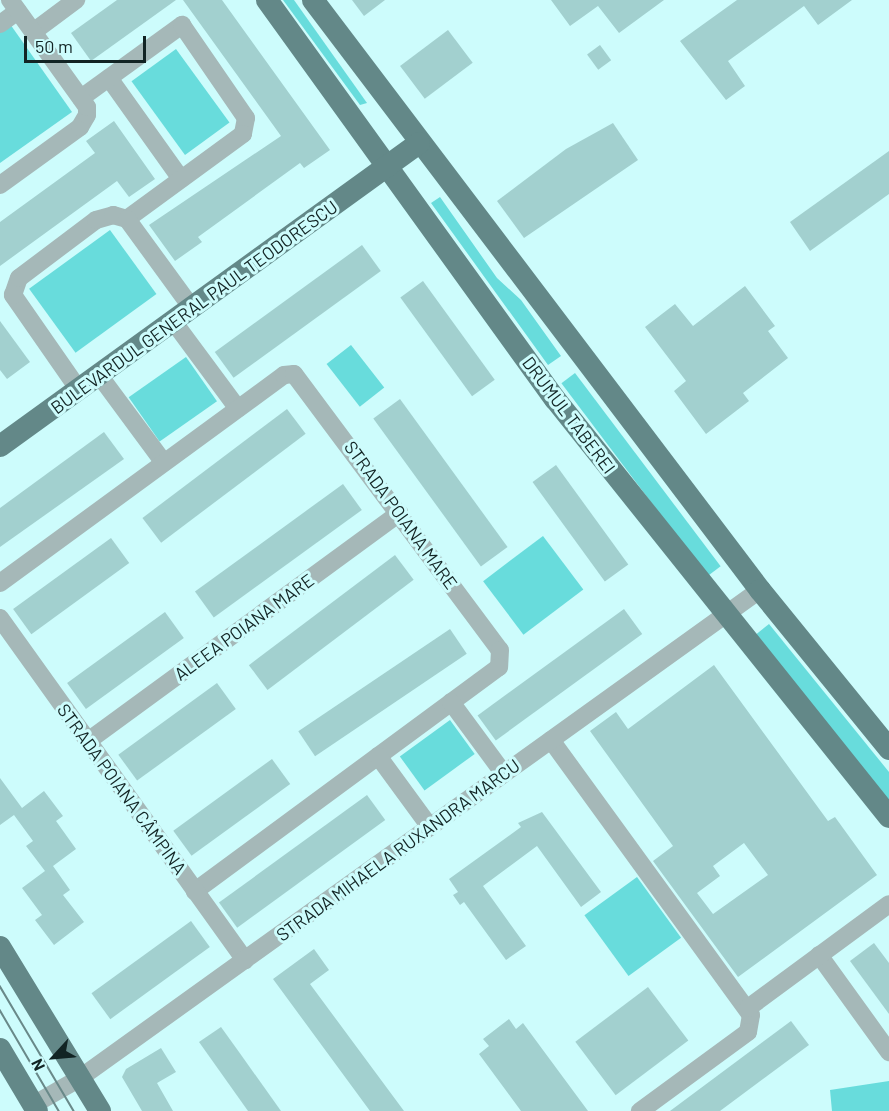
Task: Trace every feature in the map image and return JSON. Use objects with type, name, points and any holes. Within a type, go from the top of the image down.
[{"type":"main road","name":"DRUMUL TABEREI","points":[[267,0],[555,399],[725,616],[889,817]]},
{"type":"main road","points":[[313,0],[419,143],[760,590],[889,749]]},
{"type":"main road","name":"BULEVARDUL GENERAL PAUL TEODORESCU","points":[[0,446],[419,143]]},
{"type":"main road","points":[[0,947],[100,1111]]},
{"type":"main road","points":[[0,1049],[35,1108]]},
{"type":"street","points":[[33,32],[76,0]]},
{"type":"street","points":[[0,24],[14,5],[81,98],[87,115],[80,128],[0,185]]},
{"type":"street","points":[[81,98],[182,25],[246,117],[246,130],[127,219]]},
{"type":"street","points":[[109,78],[181,179]]},
{"type":"street","points":[[79,390],[7,306],[19,278],[96,220],[113,215],[127,219],[192,308]]},
{"type":"street","points":[[173,321],[238,409]]},
{"type":"street","points":[[99,375],[164,463]]},
{"type":"street","name":"STRADA POIANA MARE","points":[[0,583],[284,375],[299,376],[502,654],[499,667],[195,891]]},
{"type":"street","name":"ALEEA POIANA MARE","points":[[88,741],[400,513]]},
{"type":"street","name":"STRADA MIHAELA RUXANDRA MARCU","points":[[35,1108],[760,590]]},
{"type":"street","name":"STRADA POIANA CÂMPINA","points":[[0,618],[245,960]]},
{"type":"street","points":[[452,702],[504,774]]},
{"type":"street","points":[[552,740],[748,1008],[748,1032],[640,1111]]},
{"type":"street","points":[[378,756],[430,827]]},
{"type":"street","points":[[748,1008],[889,904]]},
{"type":"street","points":[[819,955],[889,1052]]},
{"type":"shaded area","points":[[283,0],[294,0],[367,103],[360,105]]},
{"type":"shaded area","points":[[10,24],[72,112],[0,163],[0,31]]},
{"type":"shaded area","points":[[176,49],[229,123],[185,155],[132,81]]},
{"type":"shaded area","points":[[440,197],[497,278],[521,300],[561,356],[548,365],[431,203]]},
{"type":"shaded area","points":[[110,230],[156,294],[76,353],[29,289]]},
{"type":"shaded area","points":[[351,345],[384,388],[360,407],[327,364]]},
{"type":"shaded area","points":[[186,357],[217,401],[160,441],[129,397]]},
{"type":"shaded area","points":[[575,373],[721,566],[707,577],[561,383]]},
{"type":"shaded area","points":[[543,536],[583,590],[523,635],[483,581]]},
{"type":"shaded area","points":[[769,624],[889,772],[889,807],[754,636]]},
{"type":"shaded area","points":[[450,720],[475,754],[425,790],[400,756]]},
{"type":"shaded area","points":[[637,877],[681,938],[628,976],[584,915]]},
{"type":"shaded area","points":[[889,1081],[889,1111],[832,1111],[830,1090]]},
{"type":"building","points":[[117,0],[176,0],[91,61],[71,33]]},
{"type":"building","points":[[183,0],[222,0],[330,150],[304,168],[300,163],[198,237],[202,242],[175,261],[149,225],[281,136]]},
{"type":"building","points":[[352,0],[385,0],[364,16]]},
{"type":"building","points":[[551,0],[664,0],[619,33],[598,6],[570,26]]},
{"type":"building","points":[[737,0],[852,0],[818,25],[804,6],[728,61],[745,86],[726,100],[680,41]]},
{"type":"building","points":[[448,30],[473,63],[425,99],[400,66]]},
{"type":"building","points":[[600,45],[611,60],[598,70],[587,54]]},
{"type":"building","points":[[114,121],[155,179],[129,197],[117,181],[0,266],[0,222],[95,153],[86,141]]},
{"type":"building","points":[[613,123],[638,160],[524,238],[497,201],[566,149]]},
{"type":"building","points":[[889,151],[889,194],[810,251],[790,222]]},
{"type":"building","points":[[362,245],[381,271],[234,378],[215,352]]},
{"type":"building","points":[[423,281],[495,380],[472,396],[400,297]]},
{"type":"building","points":[[745,286],[775,326],[768,331],[788,358],[743,393],[749,401],[706,434],[674,391],[686,381],[645,327],[675,304],[693,326]]},
{"type":"building","points":[[0,321],[30,362],[7,379],[0,370]]},
{"type":"building","points":[[400,399],[508,547],[481,566],[373,418]]},
{"type":"building","points":[[287,409],[306,434],[161,543],[142,518]]},
{"type":"building","points":[[104,432],[124,459],[0,547],[0,508]]},
{"type":"building","points":[[556,465],[628,565],[605,582],[533,482]]},
{"type":"building","points":[[343,484],[362,510],[214,617],[195,592]]},
{"type":"building","points":[[111,538],[129,563],[31,634],[13,609]]},
{"type":"building","points":[[395,555],[414,580],[268,690],[249,665]]},
{"type":"building","points":[[624,609],[642,634],[496,740],[478,715]]},
{"type":"building","points":[[165,612],[184,638],[86,709],[67,683]]},
{"type":"building","points":[[450,629],[467,654],[315,756],[298,731]]},
{"type":"building","points":[[714,665],[828,821],[835,817],[877,875],[738,977],[653,861],[673,846],[590,731],[616,712],[628,729]],"holes":[[[744,843],[768,875],[713,914],[697,893],[720,876],[713,866]]]},
{"type":"building","points":[[217,683],[236,709],[137,781],[118,755]]},
{"type":"building","points":[[272,759],[290,784],[192,856],[173,831]]},
{"type":"building","points":[[0,778],[22,808],[44,791],[63,816],[56,821],[76,849],[53,866],[70,890],[63,895],[84,922],[54,945],[35,920],[42,915],[22,888],[45,871],[26,846],[33,841],[14,815],[0,825]]},
{"type":"building","points":[[367,795],[385,820],[237,928],[219,903]]},
{"type":"building","points":[[542,812],[601,892],[581,907],[537,846],[483,886],[526,946],[506,960],[464,902],[460,905],[453,895],[458,892],[449,879],[521,827],[518,823]]},
{"type":"building","points":[[191,921],[210,947],[110,1019],[91,993]]},
{"type":"building","points":[[874,943],[889,963],[889,1014],[850,961]]},
{"type":"building","points":[[314,949],[329,970],[310,984],[404,1111],[370,1111],[273,979]]},
{"type":"building","points":[[648,987],[688,1041],[616,1095],[575,1042]]},
{"type":"building","points":[[509,1019],[516,1029],[523,1023],[588,1111],[521,1111],[479,1054],[489,1046],[483,1039]]},
{"type":"building","points":[[791,1021],[809,1045],[720,1111],[670,1111]]},
{"type":"building","points":[[221,1027],[281,1111],[248,1111],[199,1042]]},
{"type":"building","points":[[161,1048],[176,1072],[157,1083],[173,1111],[142,1111],[122,1077],[126,1069]]},
{"type":"tram line","points":[[0,986],[74,1111]]},
{"type":"tram line","points":[[0,1010],[59,1111]]}]
